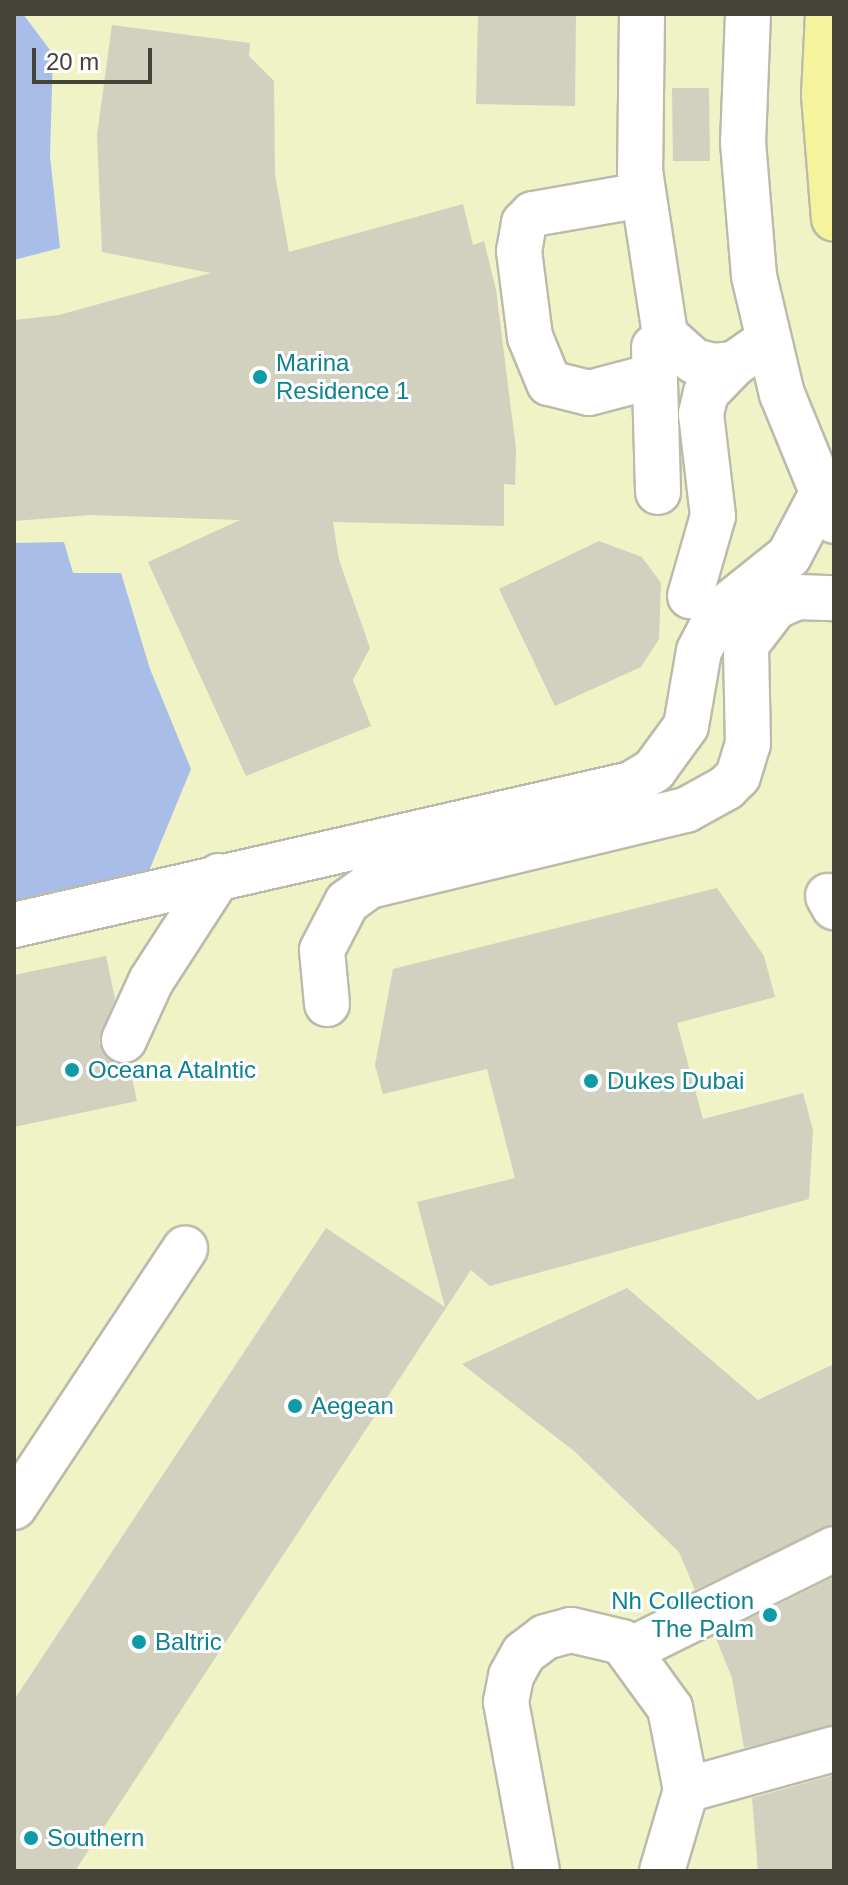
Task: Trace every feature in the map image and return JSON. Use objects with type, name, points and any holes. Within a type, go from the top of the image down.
[{"type":"main road","points":[[828,14],[824,95],[834,219]]},
{"type":"street","points":[[642,14],[642,195],[659,316],[665,335],[694,361],[750,353]]},
{"type":"street","points":[[14,925],[219,876],[330,856],[631,784],[654,770],[686,726],[707,631],[733,595],[789,556],[828,508],[750,353],[746,209],[748,14]]},
{"type":"street","points":[[642,195],[533,214],[524,223],[519,251],[530,337],[549,383],[589,393],[654,376]]},
{"type":"street","points":[[658,492],[654,376],[659,316]]},
{"type":"street","points":[[690,596],[713,516],[701,414],[706,393],[750,353]]},
{"type":"street","points":[[327,1004],[322,950],[347,902],[369,886],[686,810],[726,788],[745,760],[742,668],[752,634],[775,607],[797,597],[834,598]]},
{"type":"street","points":[[686,726],[726,788]]},
{"type":"street","points":[[124,1040],[151,981],[219,876]]},
{"type":"street","points":[[14,1507],[185,1249]]},
{"type":"street","points":[[630,1650],[834,1549]]},
{"type":"street","points":[[537,1871],[506,1702],[511,1676],[524,1653],[571,1630],[597,1631],[630,1650],[670,1708],[686,1790],[662,1871]]},
{"type":"street","points":[[686,1790],[834,1749]]},
{"type":"sand","points":[[23,14],[834,14],[834,1871],[14,1871],[14,933],[150,669],[121,574],[73,573],[64,542],[14,543],[14,260],[60,248],[50,156],[53,54]]},
{"type":"water","points":[[14,14],[23,14],[53,54],[50,156],[60,248],[14,260]]},
{"type":"water","points":[[64,542],[73,573],[121,573],[150,669],[191,769],[135,905],[14,933],[14,543]]},
{"type":"building","points":[[478,14],[576,14],[575,106],[476,104]]},
{"type":"building","name":"Marina Residence 1","points":[[112,25],[250,43],[249,56],[274,81],[275,175],[289,252],[463,204],[473,245],[484,241],[496,290],[516,449],[515,485],[504,484],[504,526],[333,522],[339,560],[370,648],[353,680],[371,726],[246,776],[148,562],[240,520],[91,515],[14,521],[14,320],[59,315],[211,273],[102,252],[97,135]]},
{"type":"building","points":[[672,88],[709,88],[710,161],[673,161]]},
{"type":"building","points":[[599,541],[642,557],[661,583],[659,639],[641,667],[555,706],[499,589]]},
{"type":"building","points":[[717,888],[764,956],[775,997],[677,1023],[703,1119],[803,1093],[813,1130],[809,1199],[490,1286],[471,1270],[75,1871],[14,1871],[14,1700],[326,1228],[445,1307],[417,1202],[515,1178],[487,1069],[383,1094],[375,1065],[393,969]]},
{"type":"building","name":"Oceana Atalntic","points":[[106,956],[115,999],[99,1043],[113,1062],[129,1064],[137,1101],[14,1127],[14,975]]},
{"type":"building","name":"Nh Collection The Palm","points":[[627,1288],[758,1400],[834,1364],[834,1524],[695,1590],[679,1552],[574,1451],[462,1364]]},
{"type":"building","points":[[834,1577],[834,1725],[744,1748],[732,1678],[715,1636]]},
{"type":"building","points":[[834,1775],[834,1871],[758,1871],[752,1798]]},
{"type":"place","name":"Marina Residence 1","points":[[260,377]]},
{"type":"place","name":"Oceana Atalntic","points":[[72,1070]]},
{"type":"place","name":"Dukes Dubai","points":[[591,1081]]},
{"type":"place","name":"Aegean","points":[[295,1406]]},
{"type":"place","name":"Nh Collection The Palm","points":[[770,1615]]},
{"type":"place","name":"Baltric","points":[[139,1642]]},
{"type":"place","name":"Southern","points":[[31,1838]]}]
